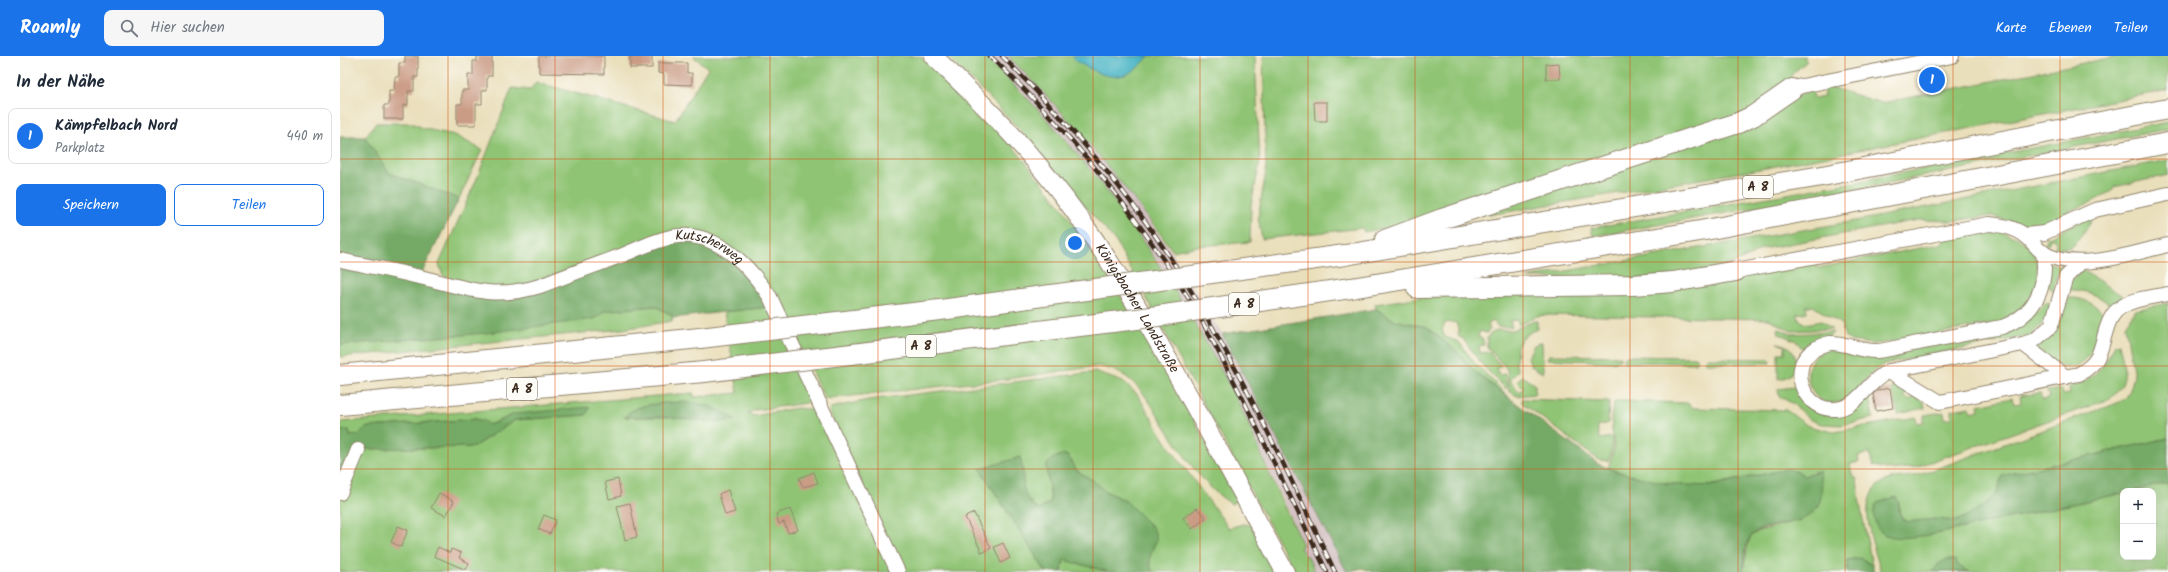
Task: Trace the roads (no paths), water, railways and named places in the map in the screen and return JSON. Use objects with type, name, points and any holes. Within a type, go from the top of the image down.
[{"type":"highway","points":[[1346,255],[1442,218],[1738,123],[1753,116],[1792,90]]},
{"type":"highway","name":"A 8","points":[[340,375],[700,338],[948,309],[1346,255],[1822,176],[2168,109]]},
{"type":"highway","name":"A 8","points":[[340,405],[704,372],[974,340],[1350,288],[1779,218],[2168,143]]},
{"type":"highway","points":[[1350,288],[1633,285],[1673,282],[1736,271]]},
{"type":"main road","name":"Königsbacher Landstraße","points":[[933,56],[1000,121],[1075,211],[1108,259],[1178,377],[1285,572]]},
{"type":"lane","points":[[1792,90],[1802,86],[1952,56]]},
{"type":"lane","points":[[2025,235],[2044,233],[2095,210],[2168,194]]},
{"type":"lane","points":[[1736,271],[1976,225],[2002,226],[2025,235],[2042,252],[2054,257],[2082,262],[2168,245]]},
{"type":"lane","name":"Kutscherweg","points":[[340,260],[391,270],[478,292],[504,293],[523,291],[540,286],[677,236],[700,238],[715,244],[750,269],[770,297],[898,572]]},
{"type":"lane","points":[[2042,252],[2044,273],[2039,296],[2027,313],[2010,324],[1880,350],[1868,351],[1838,343],[1829,343],[1819,346],[1804,360],[1800,376],[1802,388],[1811,401],[1826,408],[1837,409],[1855,402],[1872,381],[1889,371],[2023,344],[2035,340],[2052,326],[2064,281],[2082,262]]},
{"type":"lane","points":[[1889,371],[1940,402],[2079,374],[2088,369],[2097,359],[2106,327],[2112,315],[2122,306],[2168,294]]},
{"type":"lane","points":[[2023,344],[2066,377]]},
{"type":"lane","points":[[340,493],[358,450]]},
{"type":"water","points":[[1073,56],[1149,56],[1140,66],[1131,72],[1114,76],[1096,72],[1075,60]]},
{"type":"railway","points":[[990,56],[1018,83],[1072,141],[1122,202],[1168,266],[1203,323],[1241,395],[1327,572]]},
{"type":"railway","points":[[1002,56],[1069,127],[1111,177],[1151,229],[1169,256],[1193,294],[1237,371],[1335,572]]},
{"type":"place","name":"Kämpfelbach Nord","points":[[1932,80]]}]
